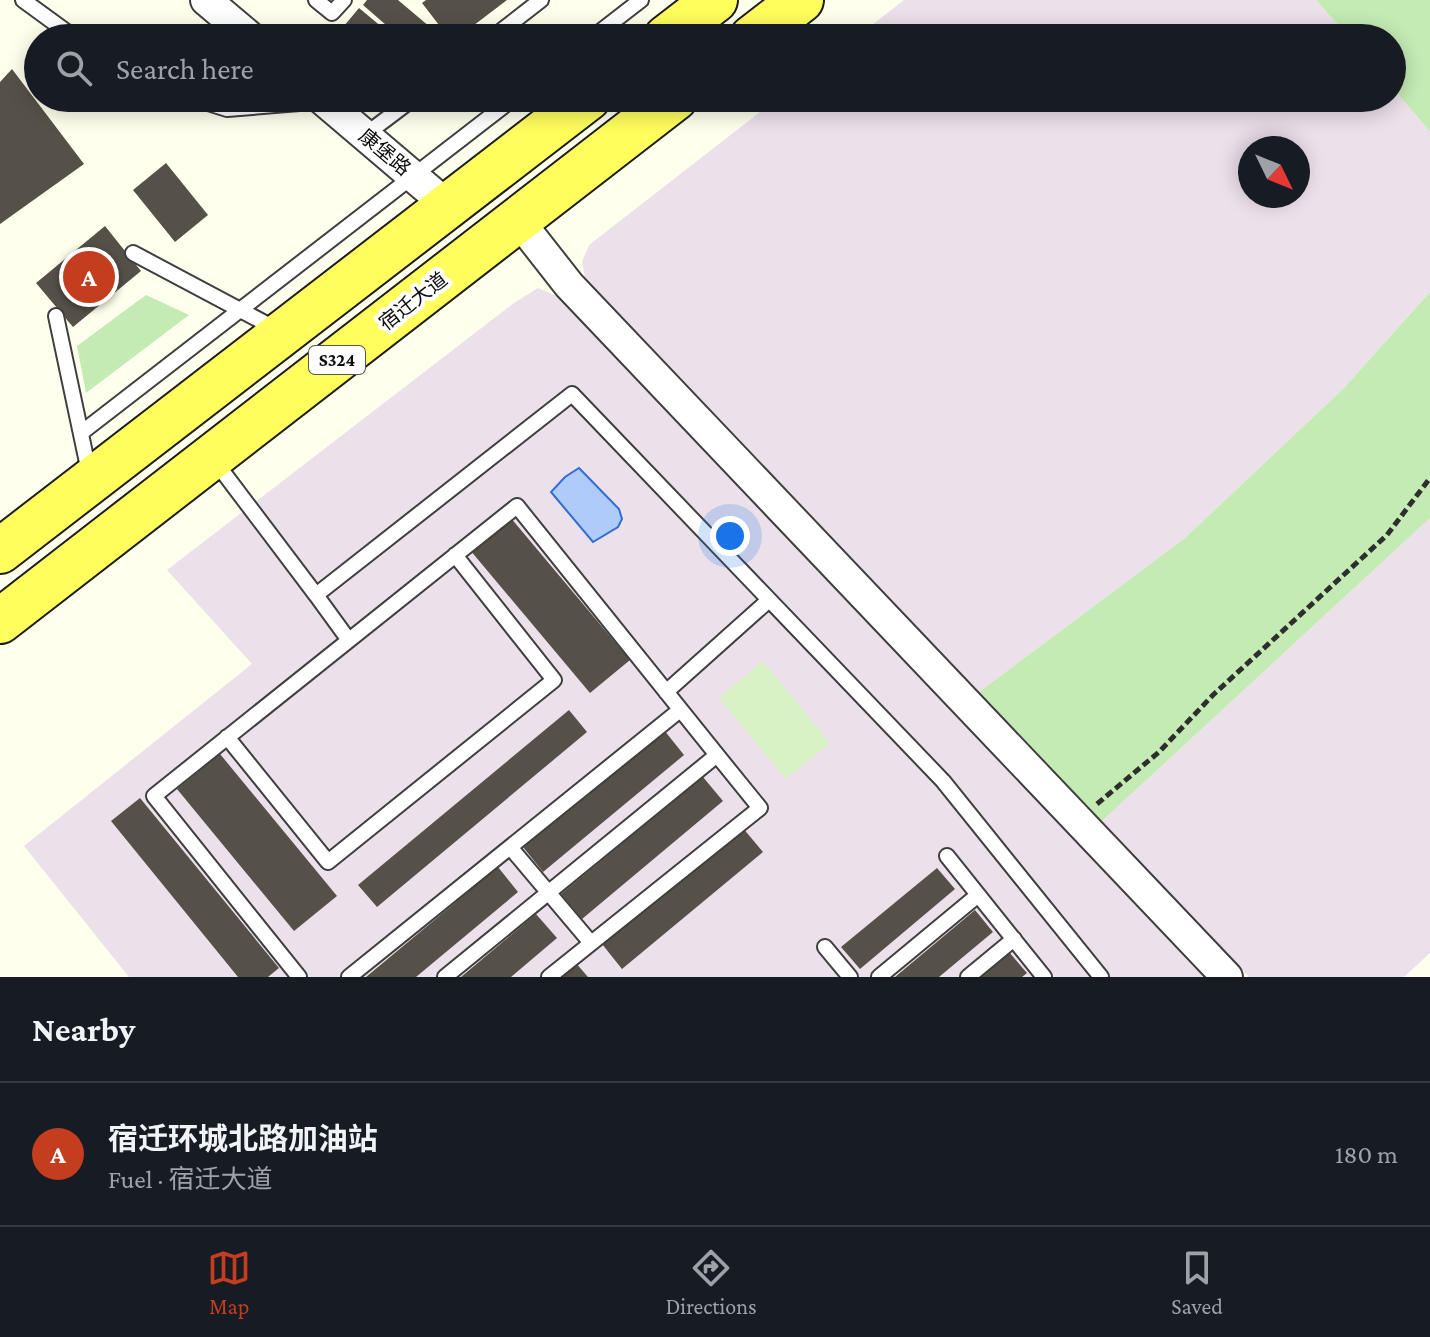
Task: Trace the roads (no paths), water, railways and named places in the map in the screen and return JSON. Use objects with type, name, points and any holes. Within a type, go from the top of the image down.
[{"type":"main road","points":[[684,24],[715,0]]},
{"type":"main road","points":[[770,24],[801,0]]},
{"type":"main road","name":"S324","points":[[0,551],[570,112]]},
{"type":"main road","name":"宿迁大道","points":[[0,621],[657,112]]},
{"type":"street","points":[[206,0],[234,24]]},
{"type":"street","name":"康堡路","points":[[338,112],[448,206]]},
{"type":"street","points":[[518,220],[569,285],[1227,977]]},
{"type":"lane","points":[[23,0],[56,24]]},
{"type":"lane","points":[[316,0],[332,13],[344,0]]},
{"type":"lane","points":[[510,24],[541,0]]},
{"type":"lane","points":[[610,24],[641,0]]},
{"type":"lane","points":[[365,135],[395,112]]},
{"type":"lane","points":[[81,433],[496,112]]},
{"type":"lane","points":[[133,253],[283,333]]},
{"type":"lane","points":[[56,316],[91,481]]},
{"type":"lane","points":[[316,595],[572,394],[943,781],[1093,974]]},
{"type":"lane","points":[[212,457],[348,639]]},
{"type":"lane","points":[[299,977],[154,796],[517,506],[760,808],[549,977]]},
{"type":"lane","points":[[227,737],[328,862],[554,680],[455,555]]},
{"type":"lane","points":[[666,692],[769,600]]},
{"type":"lane","points":[[349,977],[680,710]]},
{"type":"lane","points":[[445,977],[717,755]]},
{"type":"lane","points":[[510,847],[591,943]]},
{"type":"lane","points":[[947,856],[1040,976]]},
{"type":"lane","points":[[879,977],[978,895]]},
{"type":"lane","points":[[968,977],[1014,939]]},
{"type":"lane","points":[[825,947],[850,977]]},
{"type":"water","points":[[579,468],[619,509],[622,519],[618,527],[593,542],[551,492]]},
{"type":"place","name":"宿迁环城北路加油站","points":[[89,277]]}]
